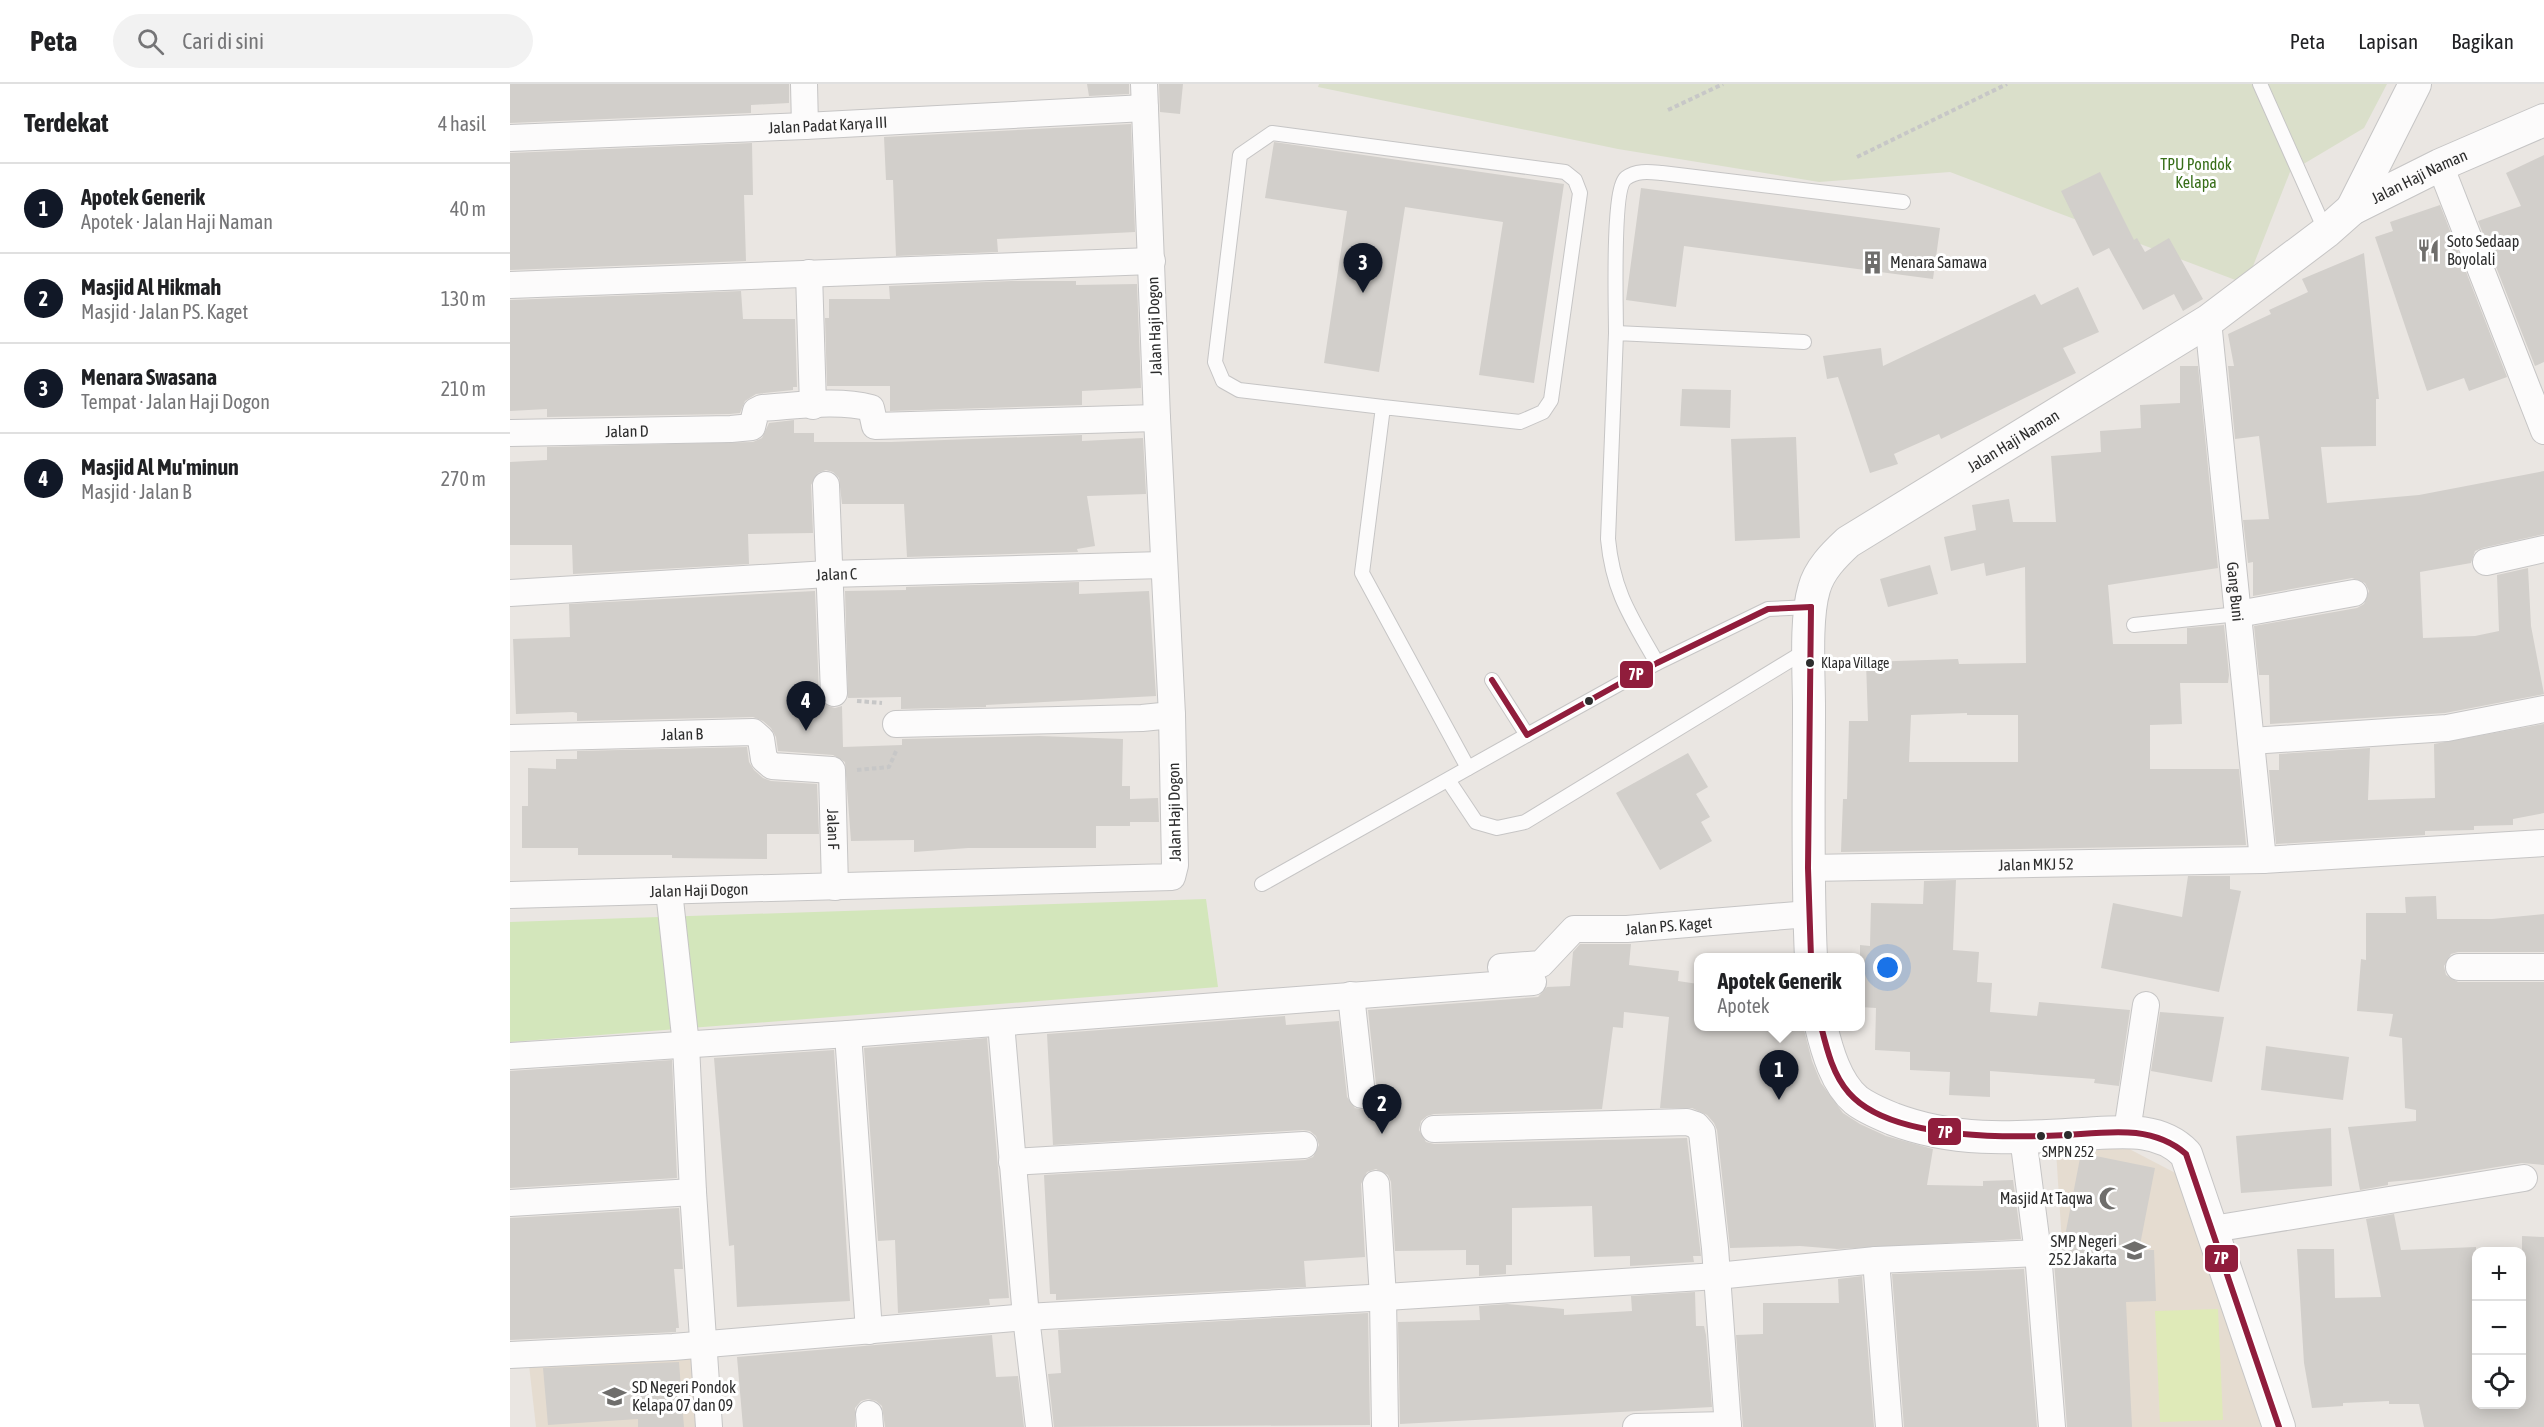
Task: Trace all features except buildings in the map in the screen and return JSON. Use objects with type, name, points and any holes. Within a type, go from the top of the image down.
[{"type":"street","points":[[804,84],[805,126]]},
{"type":"street","points":[[2352,209],[2415,84]]},
{"type":"street","name":"Jalan Padat Karya III","points":[[510,138],[805,126],[1145,96]]},
{"type":"street","name":"Jalan Haji Dogon","points":[[510,895],[1172,877],[1175,865],[1172,715],[1163,565],[1145,96]]},
{"type":"street","name":"Jalan Haji Naman","points":[[1811,953],[1808,868],[1811,607],[1814,589],[1834,555],[1848,542],[2208,321],[2326,232],[2352,209],[2440,165],[2544,120]]},
{"type":"street","points":[[2440,165],[2539,403],[2544,431]]},
{"type":"street","points":[[510,285],[1152,261]]},
{"type":"street","points":[[809,273],[813,405],[858,405],[871,408],[875,426],[1157,418]]},
{"type":"street","name":"Gang Buni","points":[[2208,321],[2263,860]]},
{"type":"street","name":"Jalan D","points":[[510,434],[744,428],[752,427],[756,411],[762,408],[813,405]]},
{"type":"street","points":[[826,485],[834,693]]},
{"type":"street","points":[[2486,562],[2544,549]]},
{"type":"street","name":"Jalan C","points":[[510,593],[828,574],[1163,565]]},
{"type":"street","points":[[2238,614],[2354,593]]},
{"type":"street","points":[[2251,741],[2447,728],[2544,709]]},
{"type":"street","points":[[896,724],[1142,718],[1172,715]]},
{"type":"street","name":"Jalan B","points":[[510,738],[753,732],[761,739],[764,759],[772,766],[832,770]]},
{"type":"street","name":"Jalan F","points":[[832,770],[835,887]]},
{"type":"street","name":"Jalan MKJ 52","points":[[1808,868],[2263,860],[2544,843]]},
{"type":"street","points":[[669,891],[686,1045],[693,1192],[709,1427]]},
{"type":"street","name":"Jalan PS. Kaget","points":[[1349,986],[1537,973],[1574,930],[1580,928],[1627,928],[1809,914]]},
{"type":"street","points":[[2459,967],[2544,967]]},
{"type":"street","points":[[510,1056],[1001,1023],[1349,986],[1362,1095]]},
{"type":"street","points":[[2127,1131],[2146,1005]]},
{"type":"street","points":[[1001,1023],[1026,1317],[1039,1427]]},
{"type":"street","points":[[1822,1031],[1826,1048],[1839,1076],[1856,1100],[1881,1114],[1905,1123],[1954,1136],[2024,1137],[2127,1131],[2166,1138],[2186,1154],[2280,1427]]},
{"type":"street","points":[[848,1034],[869,1331]]},
{"type":"street","points":[[1434,1129],[1687,1122],[1696,1125],[1702,1132],[1717,1276],[1728,1426],[1636,1427]]},
{"type":"street","points":[[2024,1137],[2038,1253],[2052,1427]]},
{"type":"street","points":[[1012,1162],[1304,1145]]},
{"type":"street","points":[[2213,1229],[2524,1178]]},
{"type":"street","points":[[1376,1184],[1383,1297],[1385,1427]]},
{"type":"street","points":[[510,1203],[693,1192]]},
{"type":"street","points":[[510,1355],[703,1344],[1026,1317],[1717,1276],[1876,1260],[2038,1253]]},
{"type":"street","points":[[1876,1260],[1889,1427]]},
{"type":"lane","points":[[2260,84],[2326,232]]},
{"type":"lane","points":[[1272,133],[1565,172],[1575,180],[1580,193],[1551,400],[1543,412],[1520,422],[1383,407],[1239,390],[1223,381],[1215,362],[1240,155],[1272,133]]},
{"type":"lane","points":[[1656,663],[1620,598],[1611,568],[1608,539],[1616,333],[1617,217],[1621,185],[1632,175],[1645,172],[1662,173],[1903,202]]},
{"type":"lane","points":[[1616,333],[1804,342]]},
{"type":"lane","points":[[1383,407],[1362,573],[1468,768]]},
{"type":"lane","points":[[1262,884],[1656,663],[1768,609],[1811,607]]},
{"type":"lane","points":[[2134,625],[2238,614]]},
{"type":"lane","points":[[1448,780],[1476,822],[1497,828],[1525,822],[1809,649]]},
{"type":"lane","points":[[1492,680],[1527,735]]},
{"type":"path","points":[[1668,110],[1723,84]]},
{"type":"path","points":[[1857,157],[2007,84]]},
{"type":"shaded area","name":"SMP Negeri 252 Jakarta","points":[[2112,1140],[2185,1178],[2261,1427],[2074,1427],[2056,1151]]},
{"type":"shaded area","name":"SD Negeri Pondok Kelapa 07 dan 09","points":[[692,1354],[697,1427],[536,1427],[529,1365]]},
{"type":"green space","name":"TPU Pondok Kelapa","points":[[1319,84],[2387,84],[2364,128],[2290,172],[2246,284],[1950,172],[1819,182],[1618,149],[1318,87]]},
{"type":"green space","points":[[1206,899],[1218,987],[510,1042],[510,922]]},
{"type":"green space","points":[[2218,1309],[2223,1420],[2160,1422],[2155,1311]]},
{"type":"transit line","name":"7P","points":[[1492,680],[1527,735],[1657,663],[1768,609],[1811,607]]},
{"type":"transit line","name":"7P","points":[[1811,607],[1808,868],[1811,953]]},
{"type":"transit line","name":"7P","points":[[1822,1031],[1831,1062],[1843,1086],[1868,1109],[1893,1120],[1921,1128],[1984,1136],[2130,1132],[2159,1138],[2186,1154],[2279,1427]]},
{"type":"place","name":"Soto Sedaap Boyolali","points":[[2429,250]]},
{"type":"place","name":"Menara Samawa","points":[[1872,262]]},
{"type":"place","name":"Menara Swasana","points":[[1363,293]]},
{"type":"place","name":"Klapa Village","points":[[1810,663]]},
{"type":"place","name":"Masjid Al Mu'minun","points":[[806,731]]},
{"type":"place","name":"Apotek Generik","points":[[1779,1100]]},
{"type":"place","name":"Masjid Al Hikmah","points":[[1382,1134]]},
{"type":"place","name":"SMPN 252","points":[[2068,1135]]},
{"type":"place","name":"Masjid At Taqwa","points":[[2111,1198]]},
{"type":"place","name":"SMP Negeri 252 Jakarta","points":[[2135,1250]]},
{"type":"place","name":"SD Negeri Pondok Kelapa 07 dan 09","points":[[614,1396]]}]
